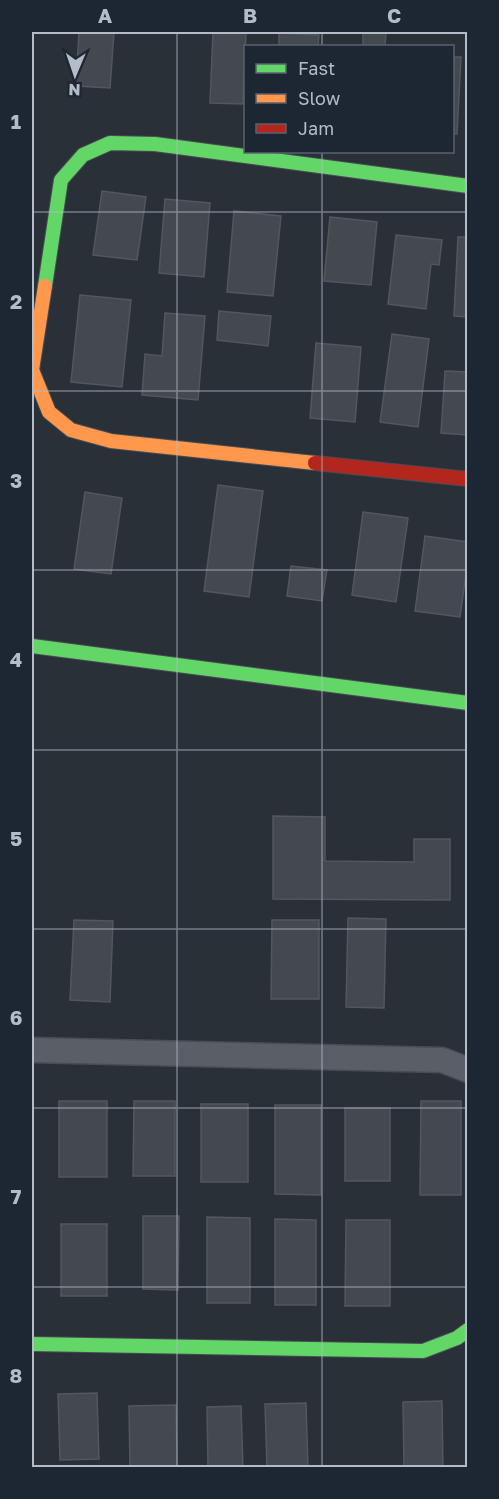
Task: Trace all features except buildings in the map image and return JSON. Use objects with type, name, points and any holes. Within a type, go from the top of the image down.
[{"type":"street","points":[[468,186],[155,144],[110,143],[83,155],[61,180],[32,370],[49,412],[71,430],[111,441],[468,479]]},
{"type":"street","points":[[32,646],[468,703]]},
{"type":"street","points":[[32,1050],[442,1060],[468,1070]]},
{"type":"street","points":[[32,1344],[423,1352],[457,1338],[468,1330]]},
{"type":"traffic: fast","points":[[45,286],[61,180],[83,155],[110,143],[155,144],[468,186]]},
{"type":"traffic: fast","points":[[32,646],[468,703]]},
{"type":"traffic: fast","points":[[32,1344],[423,1351],[457,1338],[468,1330]]},
{"type":"traffic: slow","points":[[45,286],[32,370],[49,412],[71,430],[111,441],[315,463]]},
{"type":"traffic: jam","points":[[315,463],[468,479]]}]
